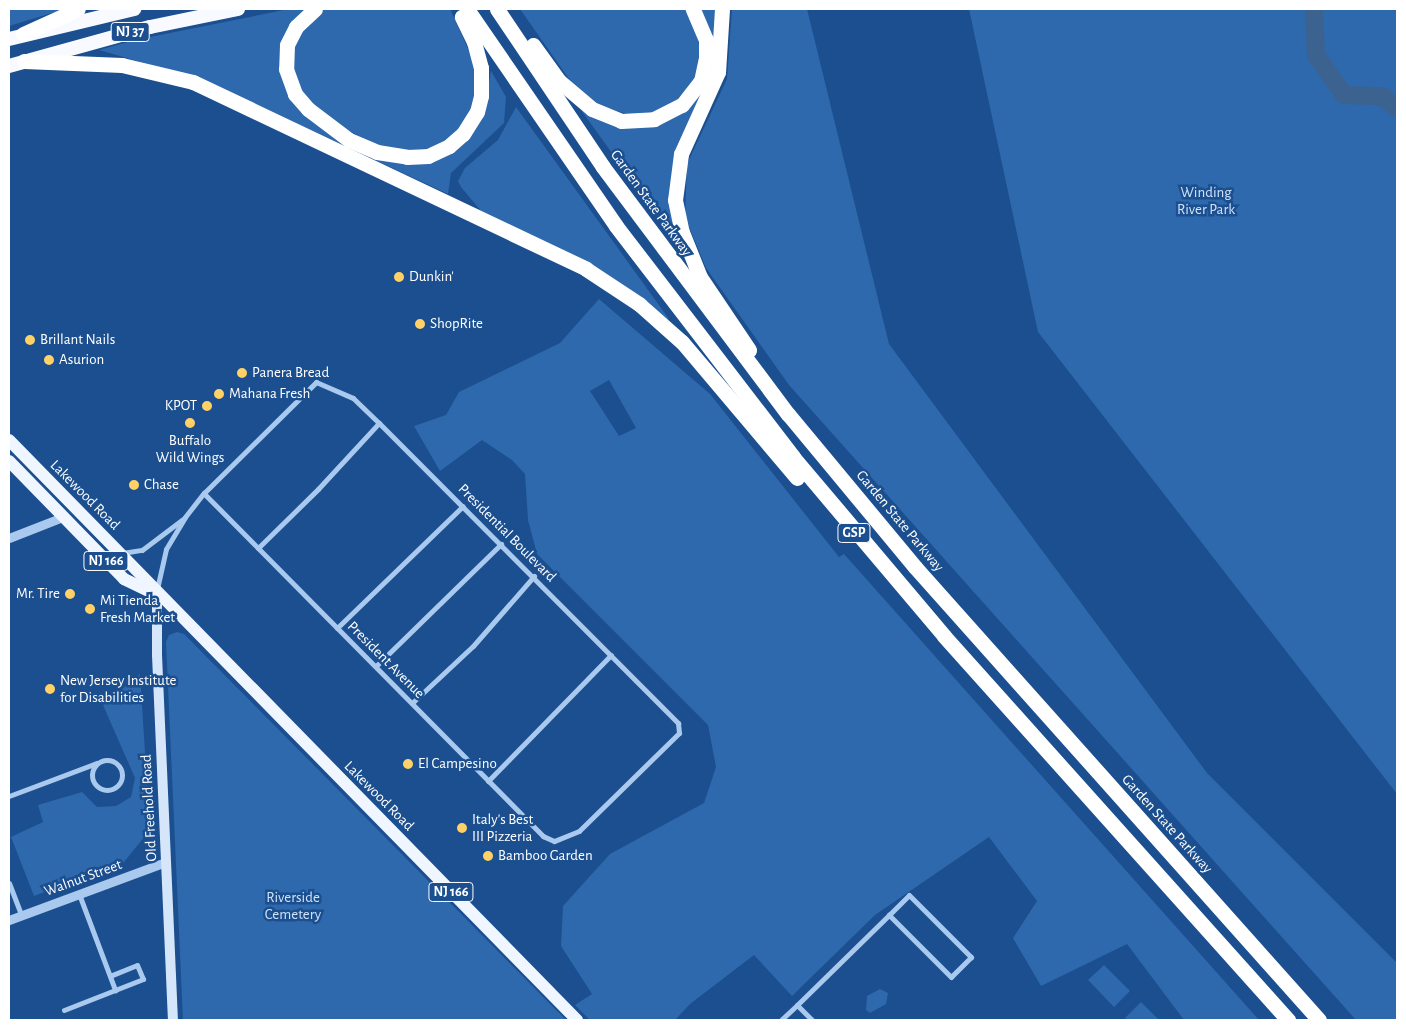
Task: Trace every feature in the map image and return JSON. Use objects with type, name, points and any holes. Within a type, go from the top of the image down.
[{"type":"highway","points":[[16,36],[78,9]]},
{"type":"highway","name":"NJ 37","points":[[16,36],[134,9]]},
{"type":"highway","name":"NJ 37","points":[[9,66],[150,27],[238,9]]},
{"type":"highway","points":[[314,9],[296,27],[287,45],[286,69],[295,94],[308,109],[349,140],[377,152],[413,157],[435,153],[457,140],[469,128],[480,103],[479,58],[458,9]]},
{"type":"highway","name":"GSP","points":[[466,9],[580,176],[704,345],[851,528],[944,636],[1288,1020]]},
{"type":"highway","name":"Garden State Parkway","points":[[498,9],[556,100],[676,270],[758,378],[859,500],[1319,1020]]},
{"type":"highway","points":[[504,9],[523,30],[553,75],[577,99],[607,117],[633,122],[669,114],[698,87],[707,48],[702,26],[694,9]]},
{"type":"highway","points":[[722,9],[718,72],[677,172],[675,200],[682,232],[712,298],[859,500]]},
{"type":"highway","points":[[24,61],[122,65],[193,82],[597,275],[646,310],[693,353],[782,461],[944,636]]},
{"type":"main road","name":"Lakewood Road","points":[[9,440],[120,553],[157,595],[577,1020]]},
{"type":"main road","name":"Lakewood Road","points":[[9,462],[124,579],[157,595]]},
{"type":"main road","name":"Old Freehold Road","points":[[157,595],[173,1020]]},
{"type":"street","name":"Presidential Boulevard","points":[[157,595],[158,576],[166,550],[185,517],[204,493],[316,382],[352,398],[534,576],[678,723],[679,733],[579,832],[554,841]]},
{"type":"street","points":[[258,548],[318,489],[379,423]]},
{"type":"street","name":"President Avenue","points":[[204,493],[542,836],[554,841]]},
{"type":"street","points":[[337,628],[463,506]]},
{"type":"street","points":[[9,538],[62,517]]},
{"type":"street","name":"Presidential Boulevard","points":[[120,553],[142,550],[185,517]]},
{"type":"street","points":[[376,666],[501,544]]},
{"type":"street","points":[[412,704],[472,646],[534,576]]},
{"type":"street","points":[[488,781],[611,655]]},
{"type":"street","points":[[9,796],[98,763],[112,760],[120,765],[122,779],[117,787],[107,790],[97,786],[92,772],[98,763]]},
{"type":"street","name":"Walnut Street","points":[[9,920],[166,862]]},
{"type":"street","points":[[9,883],[21,915]]},
{"type":"street","points":[[79,894],[115,990]]},
{"type":"street","points":[[781,1020],[909,894],[971,958],[951,978],[889,914]]},
{"type":"street","points":[[64,1010],[143,979],[137,965],[110,976]]},
{"type":"street","points":[[797,1005],[812,1020]]},
{"type":"green space","points":[[9,9],[65,9],[9,26]]},
{"type":"green space","points":[[289,9],[306,9],[290,25],[289,95],[395,162],[470,136],[484,114],[491,71],[506,97],[504,123],[451,173],[448,194],[206,81],[99,50],[135,40]]},
{"type":"green space","points":[[321,9],[450,9],[474,62],[476,98],[461,129],[433,148],[400,151],[371,143],[332,121],[304,96],[294,75],[292,51],[300,31]]},
{"type":"green space","points":[[520,9],[685,9],[695,23],[700,51],[694,81],[676,101],[656,113],[630,115],[602,106],[576,89]]},
{"type":"green space","points":[[701,9],[718,9],[715,64],[685,135],[672,215],[678,245],[581,110],[610,123],[687,107],[709,29]]},
{"type":"green space","points":[[732,9],[807,9],[889,344],[1207,773],[1397,963],[1397,1020],[1356,1020],[789,385],[706,268],[685,217],[687,164],[727,79]]},
{"type":"green space","name":"Winding River Park","points":[[969,9],[1397,9],[1397,794],[1038,332]]},
{"type":"green space","points":[[516,107],[669,319],[667,320],[608,275],[481,211],[461,187],[458,181],[465,168],[498,140]]},
{"type":"green space","points":[[599,299],[710,394],[839,557],[844,554],[1259,1020],[1184,1020],[1127,944],[1041,986],[1013,938],[1037,901],[989,837],[875,915],[792,996],[754,955],[690,1004],[675,1020],[590,1020],[575,1005],[592,994],[561,946],[563,906],[610,854],[704,803],[716,767],[708,725],[537,554],[528,520],[525,474],[512,460],[482,440],[440,471],[414,426],[446,415],[459,392],[560,343]],"holes":[[[609,380],[636,428],[619,436],[590,391]]]},
{"type":"green space","name":"Riverside Cemetery","points":[[177,632],[184,634],[566,1020],[183,1020],[166,642],[169,635]]},
{"type":"green space","points":[[140,674],[150,830],[124,862],[34,896],[11,837],[43,822],[38,805],[82,792],[97,807],[116,806],[131,797],[135,778],[103,705]]},
{"type":"green space","points":[[1104,965],[1130,991],[1114,1007],[1088,980]]},
{"type":"green space","points":[[880,989],[888,993],[886,1004],[870,1013],[866,1010],[867,996]]},
{"type":"green space","points":[[1141,1002],[1159,1020],[1128,1020],[1125,1018]]},
{"type":"waterway","points":[[1314,9],[1316,55],[1344,95],[1382,96],[1397,108]]},
{"type":"place","name":"Dunkin'","points":[[399,277]]},
{"type":"place","name":"ShopRite","points":[[420,324]]},
{"type":"place","name":"Brillant Nails","points":[[30,340]]},
{"type":"place","name":"Asurion","points":[[49,360]]},
{"type":"place","name":"Panera Bread","points":[[242,373]]},
{"type":"place","name":"Mahana Fresh","points":[[219,394]]},
{"type":"place","name":"KPOT","points":[[207,406]]},
{"type":"place","name":"Buffalo Wild Wings","points":[[190,423]]},
{"type":"place","name":"Chase","points":[[134,485]]},
{"type":"place","name":"Mr. Tire","points":[[70,594]]},
{"type":"place","name":"Mi Tienda Fresh Market","points":[[90,609]]},
{"type":"place","name":"New Jersey Institute for Disabilities","points":[[50,689]]},
{"type":"place","name":"El Campesino","points":[[408,764]]},
{"type":"place","name":"Italy's Best III Pizzeria","points":[[462,828]]},
{"type":"place","name":"Bamboo Garden","points":[[488,856]]}]
